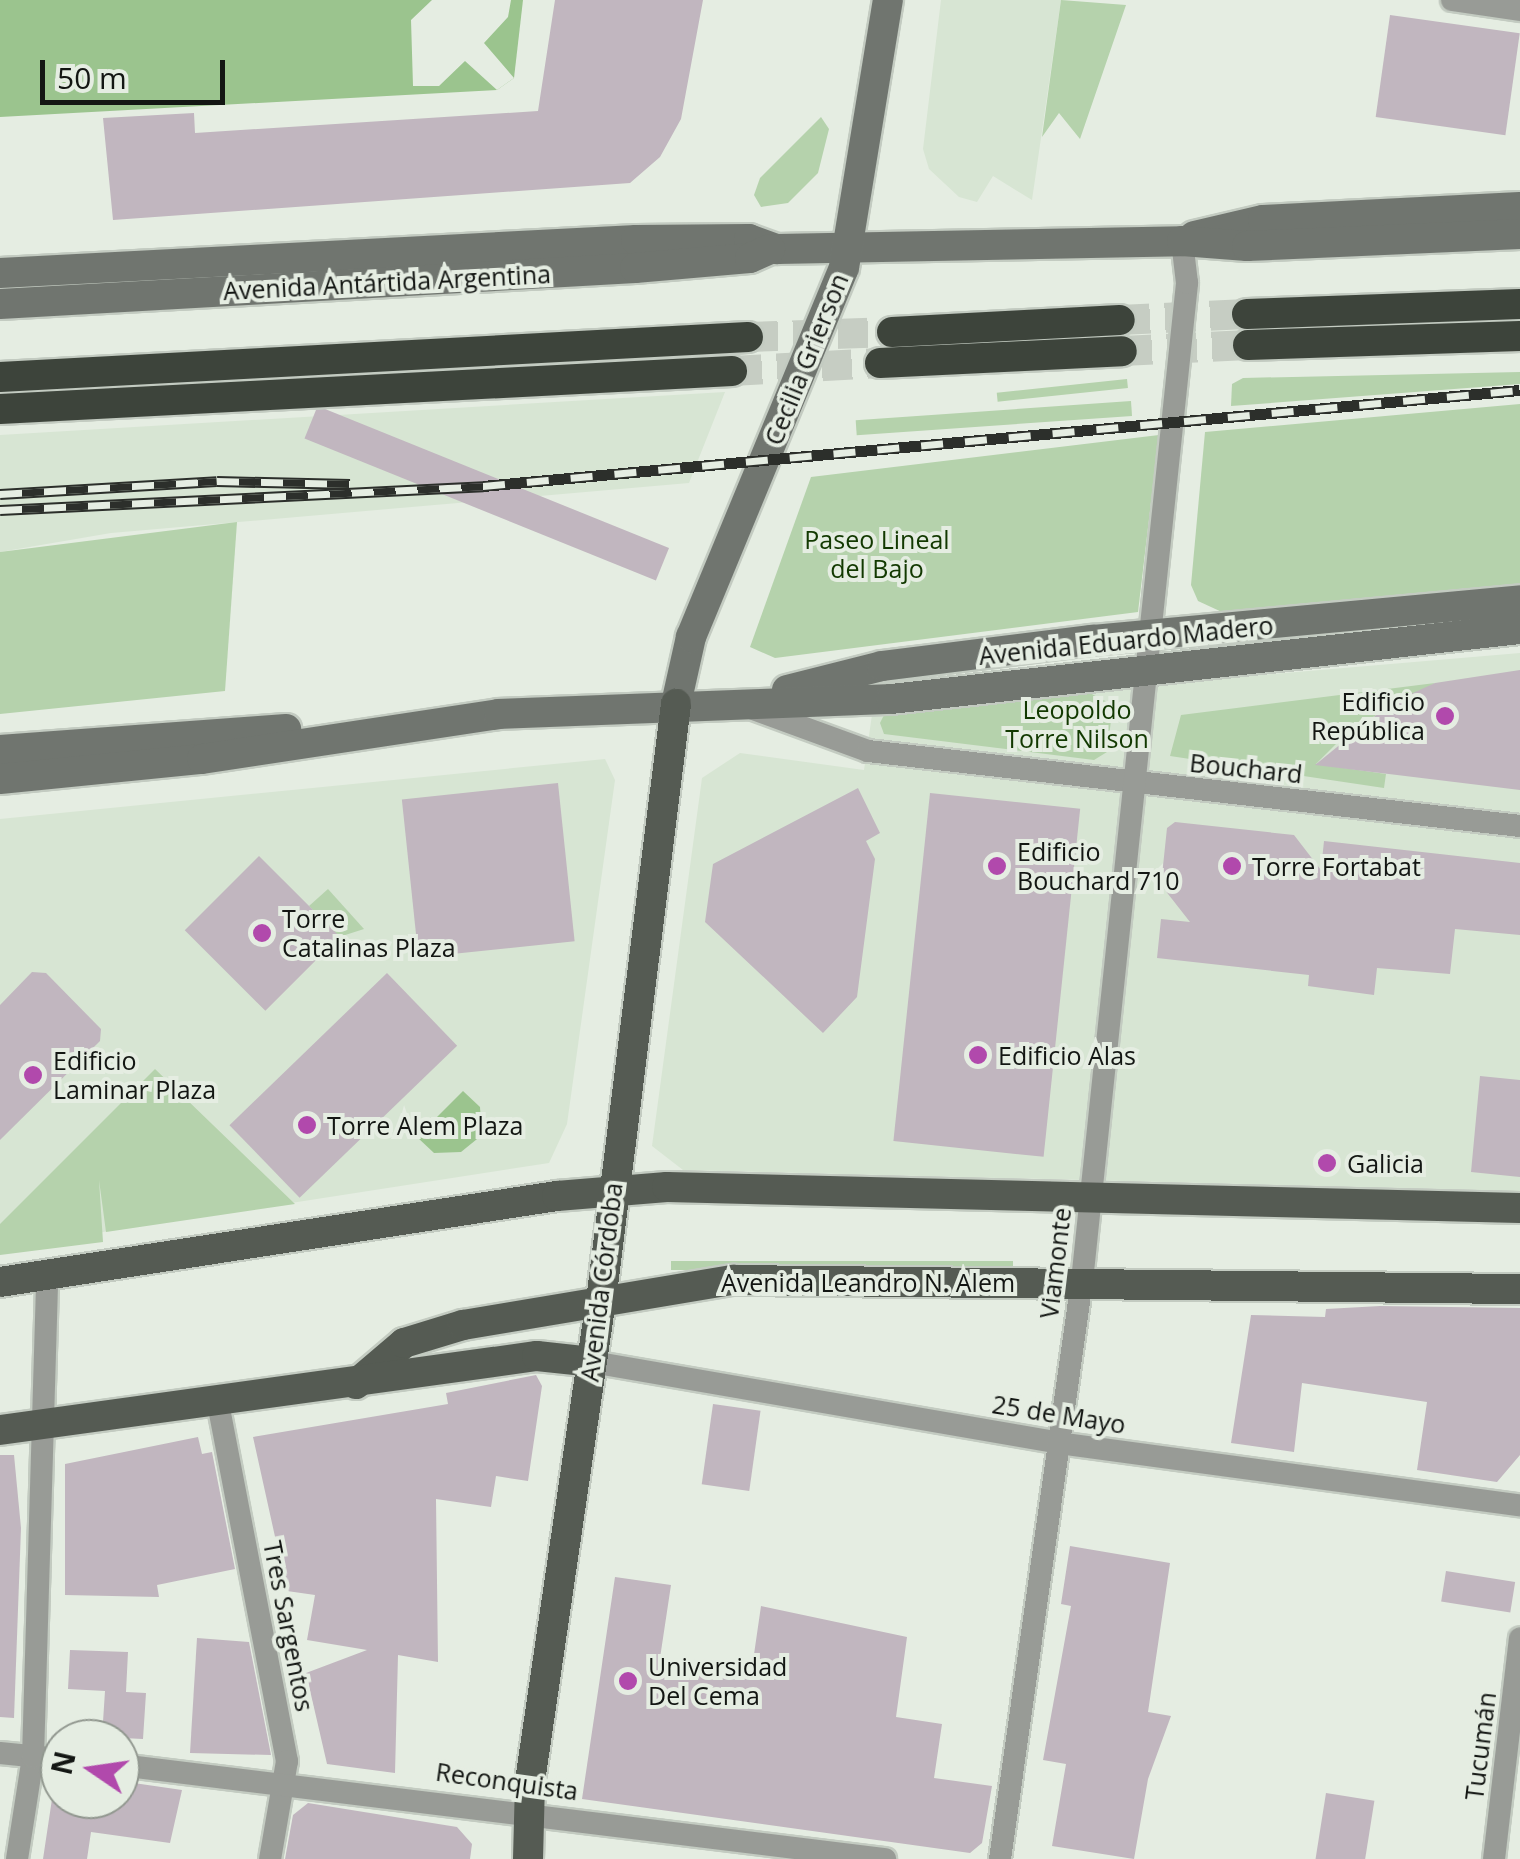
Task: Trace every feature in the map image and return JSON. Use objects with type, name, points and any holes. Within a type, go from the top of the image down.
[{"type":"highway","points":[[1247,314],[1520,304]]},
{"type":"highway","points":[[892,332],[1120,320]]},
{"type":"highway","points":[[1248,345],[1520,336]]},
{"type":"highway","points":[[0,377],[748,338]]},
{"type":"highway","points":[[880,363],[1122,351]]},
{"type":"highway","points":[[0,410],[732,370]]},
{"type":"main road","name":"Cecilia Grierson","points":[[676,704],[691,636],[830,312],[849,244],[888,0]]},
{"type":"main road","points":[[1182,240],[1263,220],[1520,207]]},
{"type":"main road","points":[[1182,240],[1246,246],[1520,234]]},
{"type":"main road","name":"Avenida Antártida Argentina","points":[[0,273],[636,240],[749,238],[772,248]]},
{"type":"main road","name":"Avenida Antártida Argentina","points":[[0,304],[635,268],[750,258],[772,248],[1182,240]]},
{"type":"main road","name":"Avenida Eduardo Madero","points":[[735,703],[882,666],[1520,600]]},
{"type":"main road","name":"Avenida Eduardo Madero","points":[[0,750],[192,730],[364,728],[676,704],[891,699],[1520,629]]},
{"type":"main road","name":"Avenida Córdoba","points":[[528,1859],[529,1811],[601,1301],[676,704]]},
{"type":"main road","name":"Avenida Eduardo Madero","points":[[0,779],[202,759],[364,728]]},
{"type":"main road","points":[[0,1282],[612,1190],[1520,1208]]},
{"type":"main road","name":"Avenida Leandro N. Alem","points":[[356,1384],[404,1343],[601,1301],[733,1280],[1520,1289]]},
{"type":"main road","points":[[0,1430],[538,1356],[592,1362]]},
{"type":"street","points":[[1452,0],[1520,10]]},
{"type":"street","name":"Viamonte","points":[[1000,1859],[1082,1281],[1146,636],[1187,283],[1182,240]]},
{"type":"street","name":"Bouchard","points":[[735,703],[868,751],[1520,826]]},
{"type":"street","points":[[17,1859],[34,1757],[47,1276]]},
{"type":"street","name":"25 de Mayo","points":[[592,1362],[1059,1443],[1520,1505]]},
{"type":"street","name":"Tres Sargentos","points":[[218,1403],[289,1780],[270,1859]]},
{"type":"street","name":"Tucumán","points":[[1494,1859],[1520,1639]]},
{"type":"street","points":[[0,1753],[40,1757]]},
{"type":"street","name":"Reconquista","points":[[140,1767],[289,1780],[885,1859]]},
{"type":"shaded area","points":[[0,0],[523,0],[514,78],[497,90],[0,117]]},
{"type":"shaded area","points":[[941,0],[1061,0],[1032,200],[993,176],[977,202],[959,197],[929,169],[923,149]]},
{"type":"shaded area","points":[[725,392],[689,483],[111,533],[0,552],[0,435]]},
{"type":"shaded area","points":[[1520,653],[1520,1191],[683,1170],[652,1146],[702,778],[740,753],[864,770],[873,708]]},
{"type":"shaded area","points":[[605,759],[615,780],[567,1124],[549,1163],[0,1248],[0,819]]},
{"type":"shaded area","points":[[463,1091],[480,1107],[482,1135],[461,1152],[434,1153],[417,1137]]},
{"type":"green space","points":[[1061,0],[1126,5],[1080,139],[1059,113],[1042,137]]},
{"type":"green space","points":[[821,117],[829,129],[818,173],[788,203],[761,207],[754,195],[760,178]]},
{"type":"green space","points":[[1520,372],[1520,384],[1231,406],[1232,384],[1243,378]]},
{"type":"green space","points":[[1127,379],[1128,388],[998,402],[997,393]]},
{"type":"green space","points":[[1131,401],[1132,416],[857,435],[856,420]]},
{"type":"green space","points":[[1520,404],[1520,589],[1224,613],[1198,601],[1191,585],[1205,432]]},
{"type":"green space","name":"Paseo Lineal del Bajo","points":[[1159,435],[1138,612],[775,658],[750,647],[811,477]]},
{"type":"green space","points":[[237,522],[225,691],[0,714],[0,552]]},
{"type":"green space","points":[[1435,683],[1351,729],[1316,764],[1386,774],[1384,788],[1170,756],[1181,715]]},
{"type":"green space","name":"Leopoldo Torre Nilson","points":[[1086,691],[1113,705],[1107,752],[1094,760],[884,734],[880,723],[887,709]]},
{"type":"green space","points":[[328,889],[364,929],[339,937],[309,906]]},
{"type":"green space","points":[[155,1069],[295,1204],[106,1232],[99,1180],[103,1242],[0,1255],[0,1224]]},
{"type":"green space","points":[[671,1261],[1013,1261],[1013,1270],[671,1270]]},
{"type":"pier","points":[[432,0],[511,0],[508,17],[484,43],[514,78],[497,90],[465,61],[439,86],[413,86],[411,20]]},
{"type":"building","points":[[555,0],[703,0],[681,119],[660,157],[630,183],[113,220],[103,118],[194,113],[195,133],[538,111]]},
{"type":"building","points":[[1390,15],[1520,33],[1505,135],[1376,117]]},
{"type":"building","points":[[318,406],[669,548],[656,580],[304,438]]},
{"type":"building","name":"Edificio República","points":[[1520,670],[1520,790],[1315,765],[1391,703],[1435,683]]},
{"type":"building","points":[[558,783],[575,941],[418,958],[402,799]]},
{"type":"building","points":[[858,788],[880,833],[866,841],[875,859],[857,997],[823,1033],[705,922],[713,864]]},
{"type":"building","points":[[930,793],[1080,809],[1044,1157],[893,1141]]},
{"type":"building","points":[[1175,822],[1294,835],[1321,870],[1324,841],[1520,863],[1520,935],[1455,929],[1450,974],[1377,968],[1374,995],[1308,986],[1309,975],[1157,958],[1161,919],[1190,922],[1161,885],[1167,828]]},
{"type":"building","name":"Torre Catalinas Plaza","points":[[259,856],[340,937],[265,1011],[185,930]]},
{"type":"building","name":"Edificio Laminar Plaza","points":[[32,972],[46,973],[101,1029],[100,1041],[0,1140],[0,1005]]},
{"type":"building","points":[[387,973],[457,1046],[300,1198],[229,1125]]},
{"type":"building","points":[[1480,1076],[1520,1080],[1520,1177],[1471,1172]]},
{"type":"building","points":[[1520,1308],[1520,1455],[1497,1482],[1417,1470],[1427,1402],[1302,1383],[1294,1452],[1231,1443],[1251,1315],[1325,1317],[1326,1309]]},
{"type":"building","points":[[536,1375],[542,1386],[528,1481],[496,1476],[491,1507],[436,1499],[438,1662],[398,1655],[395,1773],[327,1764],[306,1673],[367,1650],[307,1640],[315,1595],[287,1591],[253,1437],[448,1404],[446,1393]]},
{"type":"building","points":[[713,1404],[761,1411],[749,1491],[702,1484]]},
{"type":"building","points":[[198,1437],[202,1454],[212,1452],[235,1569],[157,1585],[159,1597],[65,1595],[65,1464]]},
{"type":"building","points":[[0,1455],[14,1455],[21,1528],[14,1718],[0,1717]]},
{"type":"building","points":[[1070,1546],[1170,1563],[1148,1712],[1171,1716],[1148,1779],[1134,1859],[1052,1846],[1066,1764],[1043,1760],[1071,1606],[1061,1604]]},
{"type":"building","points":[[1446,1571],[1515,1582],[1510,1613],[1441,1602]]},
{"type":"building","points":[[615,1577],[671,1585],[660,1658],[751,1675],[761,1606],[907,1637],[896,1717],[942,1724],[934,1778],[992,1786],[982,1843],[970,1853],[582,1799]]},
{"type":"building","points":[[197,1638],[249,1642],[271,1755],[190,1753]]},
{"type":"building","points":[[70,1650],[128,1652],[126,1692],[146,1693],[143,1739],[140,1719],[103,1719],[105,1691],[68,1689]]},
{"type":"building","points":[[140,1784],[182,1790],[170,1843],[91,1832],[87,1859],[43,1859],[49,1819],[140,1819]]},
{"type":"building","points":[[1326,1793],[1374,1801],[1365,1859],[1316,1859]]},
{"type":"building","points":[[308,1803],[457,1827],[472,1844],[470,1859],[285,1859],[293,1815]]},
{"type":"tunnel","points":[[1120,320],[1247,314]]},
{"type":"tunnel","points":[[748,337],[892,332]]},
{"type":"tunnel","points":[[1122,351],[1248,345]]},
{"type":"tunnel","points":[[732,371],[880,363]]},
{"type":"railway","points":[[0,510],[483,486],[1520,390]]},
{"type":"railway","points":[[0,494],[217,481],[350,484]]},
{"type":"place","name":"Edificio República","points":[[1445,716]]},
{"type":"place","name":"Edificio Bouchard 710","points":[[997,866]]},
{"type":"place","name":"Torre Fortabat","points":[[1232,866]]},
{"type":"place","name":"Torre Catalinas Plaza","points":[[262,933]]},
{"type":"place","name":"Edificio Alas","points":[[978,1055]]},
{"type":"place","name":"Edificio Laminar Plaza","points":[[33,1075]]},
{"type":"place","name":"Torre Alem Plaza","points":[[307,1125]]},
{"type":"place","name":"Galicia","points":[[1327,1163]]},
{"type":"place","name":"Universidad Del Cema","points":[[628,1681]]}]
